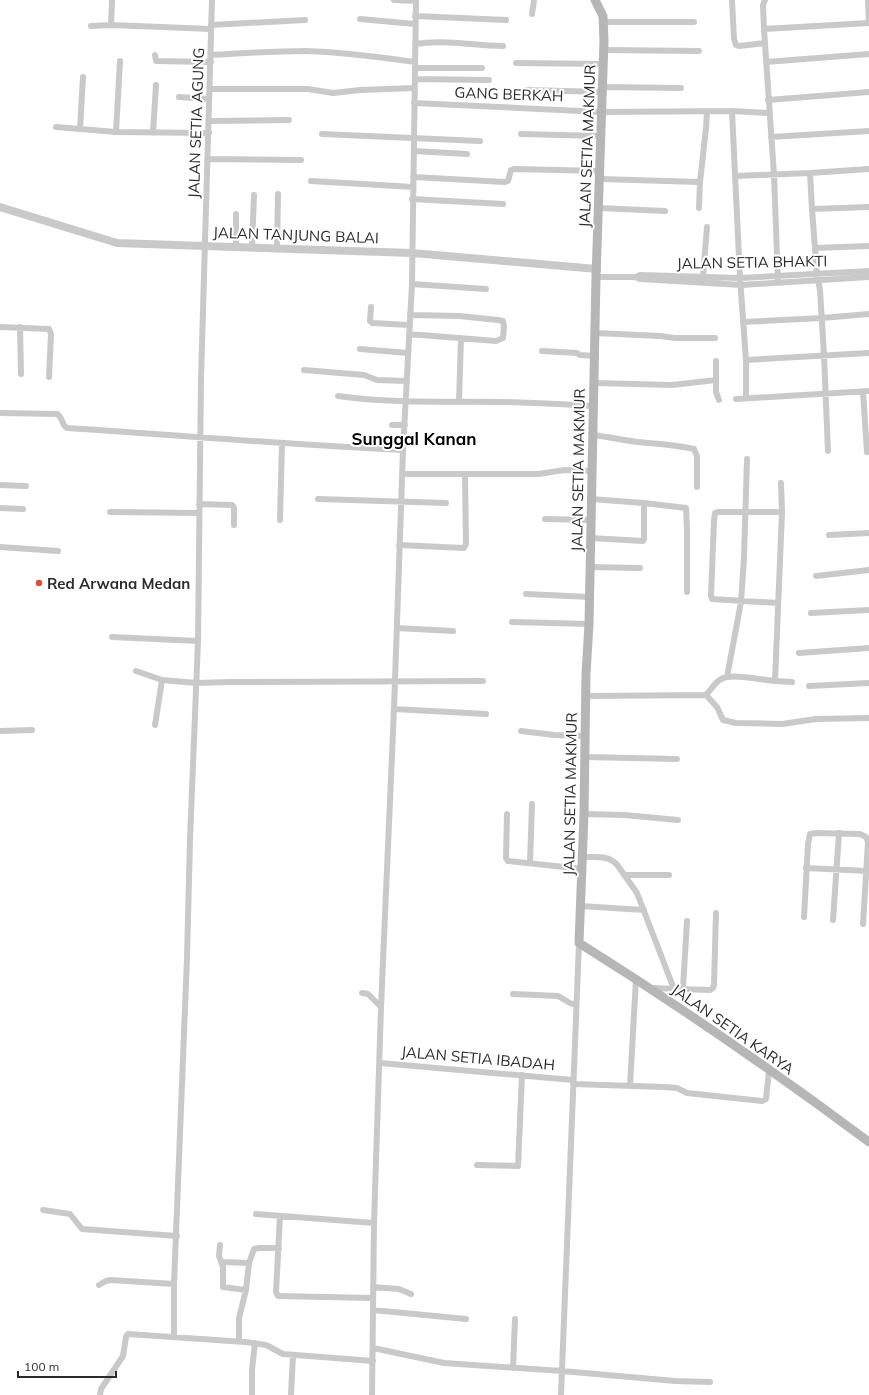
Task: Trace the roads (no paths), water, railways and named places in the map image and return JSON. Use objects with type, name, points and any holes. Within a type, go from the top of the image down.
[{"type":"main road","name":"JALAN SETIA MAKMUR","points":[[579,943],[583,869],[586,696],[590,597],[590,520],[604,50],[604,22],[601,10],[595,0]]},
{"type":"main road","name":"JALAN SETIA KARYA","points":[[579,943],[636,979],[869,1142]]},
{"type":"street","points":[[111,25],[112,0]]},
{"type":"street","name":"JALAN SETIA AGUNG","points":[[174,1337],[174,1284],[177,1236],[198,641],[201,380],[212,0]]},
{"type":"street","points":[[372,1395],[374,1223],[381,1008],[394,709],[403,450],[412,284],[412,199],[416,1],[394,0]]},
{"type":"street","points":[[532,14],[534,0]]},
{"type":"street","points":[[732,0],[734,39],[736,45],[739,46],[765,43]]},
{"type":"street","points":[[764,0],[764,29],[774,174],[778,280]]},
{"type":"street","points":[[764,29],[869,23],[868,0]]},
{"type":"street","points":[[415,16],[506,20]]},
{"type":"street","points":[[360,19],[415,24]]},
{"type":"street","points":[[91,26],[211,27],[306,20]]},
{"type":"street","points":[[604,22],[694,22]]},
{"type":"street","points":[[415,44],[434,42],[503,46]]},
{"type":"street","points":[[604,50],[699,50]]},
{"type":"street","points":[[155,55],[156,61],[211,58],[245,53],[306,51],[366,55],[415,65],[482,68]]},
{"type":"street","points":[[766,62],[869,54]]},
{"type":"street","points":[[116,132],[120,61]]},
{"type":"street","points":[[516,63],[603,64]]},
{"type":"street","points":[[80,128],[83,78]]},
{"type":"street","points":[[415,79],[489,80]]},
{"type":"street","points":[[153,133],[156,85]]},
{"type":"street","points":[[210,89],[308,89],[333,93],[360,90],[414,88]]},
{"type":"street","points":[[527,90],[681,88]]},
{"type":"street","points":[[768,100],[869,92]]},
{"type":"street","points":[[179,97],[209,99]]},
{"type":"street","name":"GANG BERKAH","points":[[414,103],[602,112],[769,113]]},
{"type":"street","points":[[699,208],[707,112]]},
{"type":"street","points":[[732,112],[740,282],[746,360],[746,397]]},
{"type":"street","points":[[209,121],[289,120]]},
{"type":"street","points":[[56,127],[116,132],[208,133]]},
{"type":"street","points":[[771,137],[869,131]]},
{"type":"street","points":[[322,134],[480,141]]},
{"type":"street","points":[[521,134],[601,136]]},
{"type":"street","points":[[414,151],[467,154]]},
{"type":"street","points":[[208,159],[301,160]]},
{"type":"street","points":[[413,177],[505,182],[508,181],[511,170],[514,169],[700,182]]},
{"type":"street","points":[[735,176],[869,169]]},
{"type":"street","points":[[810,173],[815,248],[822,318],[828,451]]},
{"type":"street","points":[[311,181],[413,187]]},
{"type":"street","points":[[277,249],[278,194]]},
{"type":"street","points":[[252,248],[254,195]]},
{"type":"street","points":[[412,199],[503,204]]},
{"type":"street","name":"JALAN TANJUNG BALAI","points":[[0,207],[117,243],[412,253],[597,273]]},
{"type":"street","points":[[812,209],[869,207]]},
{"type":"street","points":[[599,208],[665,211]]},
{"type":"street","points":[[236,214],[236,247]]},
{"type":"street","points":[[704,277],[707,227]]},
{"type":"street","points":[[815,248],[869,246]]},
{"type":"street","name":"JALAN SETIA BHAKTI","points":[[597,273],[636,277],[640,275],[740,282],[867,274]]},
{"type":"street","name":"JALAN SETIA BHAKTI","points":[[681,279],[704,277],[740,282]]},
{"type":"street","points":[[412,284],[486,290]]},
{"type":"street","points":[[371,307],[370,321],[372,323],[409,325]]},
{"type":"street","points":[[743,322],[869,314]]},
{"type":"street","points":[[409,334],[496,341],[503,338],[504,326],[503,322],[498,320],[459,316],[410,315]]},
{"type":"street","points":[[0,327],[47,328],[50,330],[49,377]]},
{"type":"street","points":[[20,327],[21,374]]},
{"type":"street","points":[[595,333],[675,338],[715,338]]},
{"type":"street","points":[[459,402],[459,363],[461,338]]},
{"type":"street","points":[[360,349],[408,353]]},
{"type":"street","points":[[542,351],[577,353],[580,355],[595,356]]},
{"type":"street","points":[[746,360],[869,353]]},
{"type":"street","points":[[716,361],[716,392],[719,400]]},
{"type":"street","points":[[304,370],[364,374],[377,380],[407,381]]},
{"type":"street","points":[[594,383],[672,385],[716,380]]},
{"type":"street","points":[[736,399],[746,397],[866,392],[867,452]]},
{"type":"street","points":[[338,396],[364,400],[505,402],[594,406]]},
{"type":"street","points":[[0,413],[57,414],[61,416],[64,425],[67,428],[403,450]]},
{"type":"street","points":[[392,425],[405,425]]},
{"type":"street","points":[[593,435],[630,441],[682,446],[694,450],[697,456],[697,487]]},
{"type":"street","points":[[280,520],[282,443]]},
{"type":"street","points":[[727,677],[741,602],[746,512],[747,459]]},
{"type":"street","points":[[402,474],[538,474],[565,470],[592,471]]},
{"type":"street","points":[[399,545],[464,548],[466,544],[465,475]]},
{"type":"street","points":[[775,681],[782,512],[781,483]]},
{"type":"street","points":[[0,485],[26,486]]},
{"type":"street","points":[[318,499],[446,503]]},
{"type":"street","points":[[591,499],[686,508],[687,592]]},
{"type":"street","points":[[590,538],[643,541],[644,503]]},
{"type":"street","points":[[200,504],[232,505],[234,508],[234,525]]},
{"type":"street","points":[[0,508],[23,509]]},
{"type":"street","points":[[110,512],[199,513]]},
{"type":"street","points":[[778,603],[741,602],[712,599],[714,521],[715,512],[782,512]]},
{"type":"street","points":[[545,519],[590,520]]},
{"type":"street","points":[[829,535],[869,533]]},
{"type":"street","points":[[0,547],[58,551]]},
{"type":"street","points":[[590,567],[640,568]]},
{"type":"street","points":[[816,576],[869,570]]},
{"type":"street","points":[[526,594],[590,597]]},
{"type":"street","points":[[811,613],[869,610]]},
{"type":"street","points":[[512,622],[589,624]]},
{"type":"street","points":[[397,628],[453,631]]},
{"type":"street","points":[[112,637],[198,641]]},
{"type":"street","points":[[799,653],[869,648]]},
{"type":"street","points":[[136,671],[162,680],[196,683],[483,681]]},
{"type":"street","points":[[706,695],[718,681],[727,677],[792,682]]},
{"type":"street","points":[[155,726],[162,680]]},
{"type":"street","points":[[809,686],[869,683]]},
{"type":"street","points":[[586,696],[706,695],[717,707],[723,720],[736,723],[782,724],[816,719],[869,718]]},
{"type":"street","points":[[394,709],[486,714]]},
{"type":"street","points":[[0,730],[32,730]]},
{"type":"street","points":[[522,731],[554,735],[585,736]]},
{"type":"street","points":[[585,757],[677,759]]},
{"type":"street","points":[[530,864],[532,804]]},
{"type":"street","points":[[506,814],[506,860],[509,862],[583,869]]},
{"type":"street","points":[[584,814],[624,815],[678,820]]},
{"type":"street","points":[[833,920],[839,833]]},
{"type":"street","points":[[804,917],[808,837],[810,834],[860,834],[866,837],[868,842],[863,924]]},
{"type":"street","points":[[583,857],[609,858],[616,862],[637,893],[674,989]]},
{"type":"street","points":[[806,868],[867,871]]},
{"type":"street","points":[[624,875],[669,875]]},
{"type":"street","points":[[580,906],[644,910]]},
{"type":"street","points":[[649,988],[710,990],[713,988],[716,913]]},
{"type":"street","points":[[683,988],[687,921]]},
{"type":"street","points":[[561,1395],[579,943]]},
{"type":"street","points":[[630,1086],[636,979]]},
{"type":"street","points":[[362,993],[368,994],[381,1008]]},
{"type":"street","points":[[514,994],[558,996],[576,1005]]},
{"type":"street","name":"JALAN SETIA IBADAH","points":[[380,1063],[522,1075],[573,1082],[677,1088],[687,1093],[762,1101],[766,1099],[769,1071]]},
{"type":"street","points":[[477,1165],[518,1166],[522,1075]]},
{"type":"street","points":[[44,1210],[70,1214],[82,1229],[177,1236]]},
{"type":"street","points":[[256,1214],[374,1223]]},
{"type":"street","points":[[280,1216],[276,1292],[278,1296],[373,1298]]},
{"type":"street","points":[[220,1245],[223,1287],[246,1290]]},
{"type":"street","points":[[239,1341],[239,1318],[246,1290],[249,1264],[254,1249],[278,1248]]},
{"type":"street","points":[[222,1262],[249,1264]]},
{"type":"street","points":[[99,1285],[110,1280],[174,1284]]},
{"type":"street","points":[[373,1287],[399,1289],[411,1294]]},
{"type":"street","points":[[373,1310],[466,1319]]},
{"type":"street","points":[[513,1368],[515,1319]]},
{"type":"street","points":[[100,1395],[101,1389],[123,1356],[127,1335],[239,1341],[266,1345],[283,1354],[373,1361]]},
{"type":"street","points":[[252,1395],[252,1370],[255,1343]]},
{"type":"street","points":[[373,1348],[444,1363],[675,1381],[710,1382]]},
{"type":"street","points":[[291,1395],[292,1355]]},
{"type":"place","name":"Red Arwana Medan","points":[[39,583]]},
{"type":"district","name":"Sunggal Kanan","points":[[414,438]]}]
